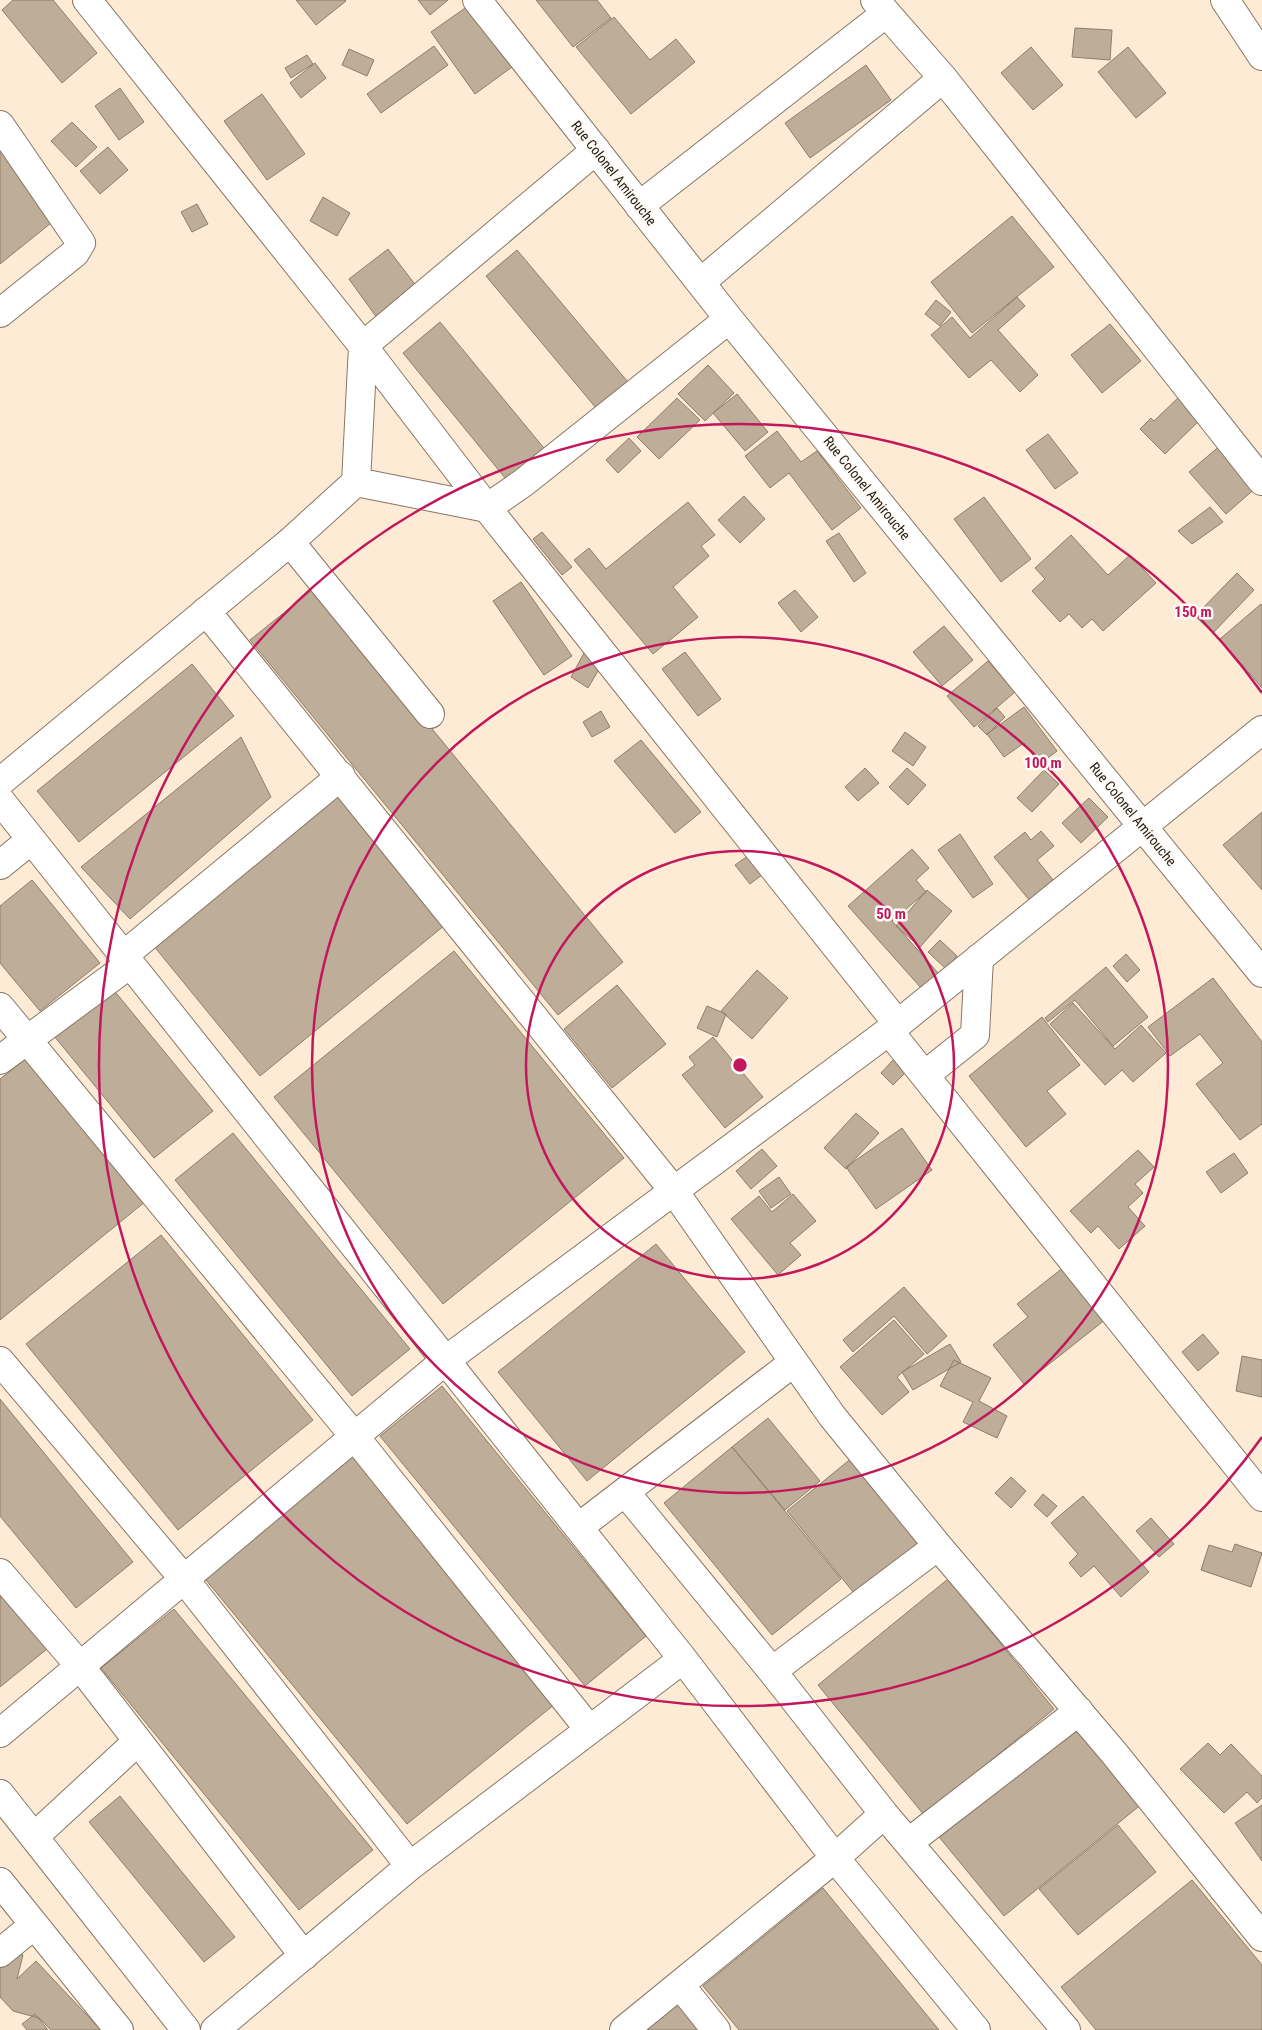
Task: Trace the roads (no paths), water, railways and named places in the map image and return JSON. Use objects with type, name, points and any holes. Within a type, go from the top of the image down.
[{"type":"main road","points":[[87,0],[363,346],[487,508],[893,1027],[924,1075],[1262,1497]]},
{"type":"main road","name":"Rue Colonel Amirouche","points":[[477,0],[729,319],[1262,973]]},
{"type":"main road","points":[[1224,0],[1262,56]]},
{"type":"main road","points":[[639,206],[880,7],[943,78],[1262,481]]},
{"type":"main road","points":[[701,282],[943,78]]},
{"type":"main road","points":[[0,125],[81,243],[76,253],[0,313]]},
{"type":"main road","points":[[0,782],[290,542],[356,482],[363,346],[596,150]]},
{"type":"main road","points":[[356,482],[487,508],[523,483],[729,319]]},
{"type":"main road","points":[[290,542],[430,714]]},
{"type":"main road","points":[[206,611],[674,1191],[832,1416],[938,1546],[1079,1712],[1262,1937]]},
{"type":"main road","points":[[0,1733],[446,1360],[893,1027],[1262,730]]},
{"type":"main road","points":[[0,1060],[127,959],[341,776]]},
{"type":"main road","points":[[0,800],[579,1527],[683,1659],[835,1858],[976,2030]]},
{"type":"main road","points":[[0,865],[31,840]]},
{"type":"main road","points":[[924,1075],[975,1035],[979,958]]},
{"type":"main road","points":[[0,1007],[355,1437],[589,1729]]},
{"type":"main road","points":[[0,1361],[184,1579],[410,1866]]},
{"type":"main road","points":[[579,1527],[794,1362]]},
{"type":"main road","points":[[625,1492],[772,1671],[884,1814],[1066,2030]]},
{"type":"main road","points":[[772,1671],[938,1546]]},
{"type":"main road","points":[[0,1573],[80,1666],[304,1956]]},
{"type":"main road","points":[[215,2030],[410,1866],[683,1659]]},
{"type":"main road","points":[[909,1842],[1079,1712]]},
{"type":"main road","points":[[34,1837],[138,1741]]},
{"type":"main road","points":[[0,1794],[186,2030]]},
{"type":"main road","points":[[624,2030],[835,1858],[884,1814]]},
{"type":"main road","points":[[0,1882],[119,2030]]},
{"type":"main road","points":[[0,1953],[34,1925]]},
{"type":"main road","points":[[680,1985],[716,2030]]}]
